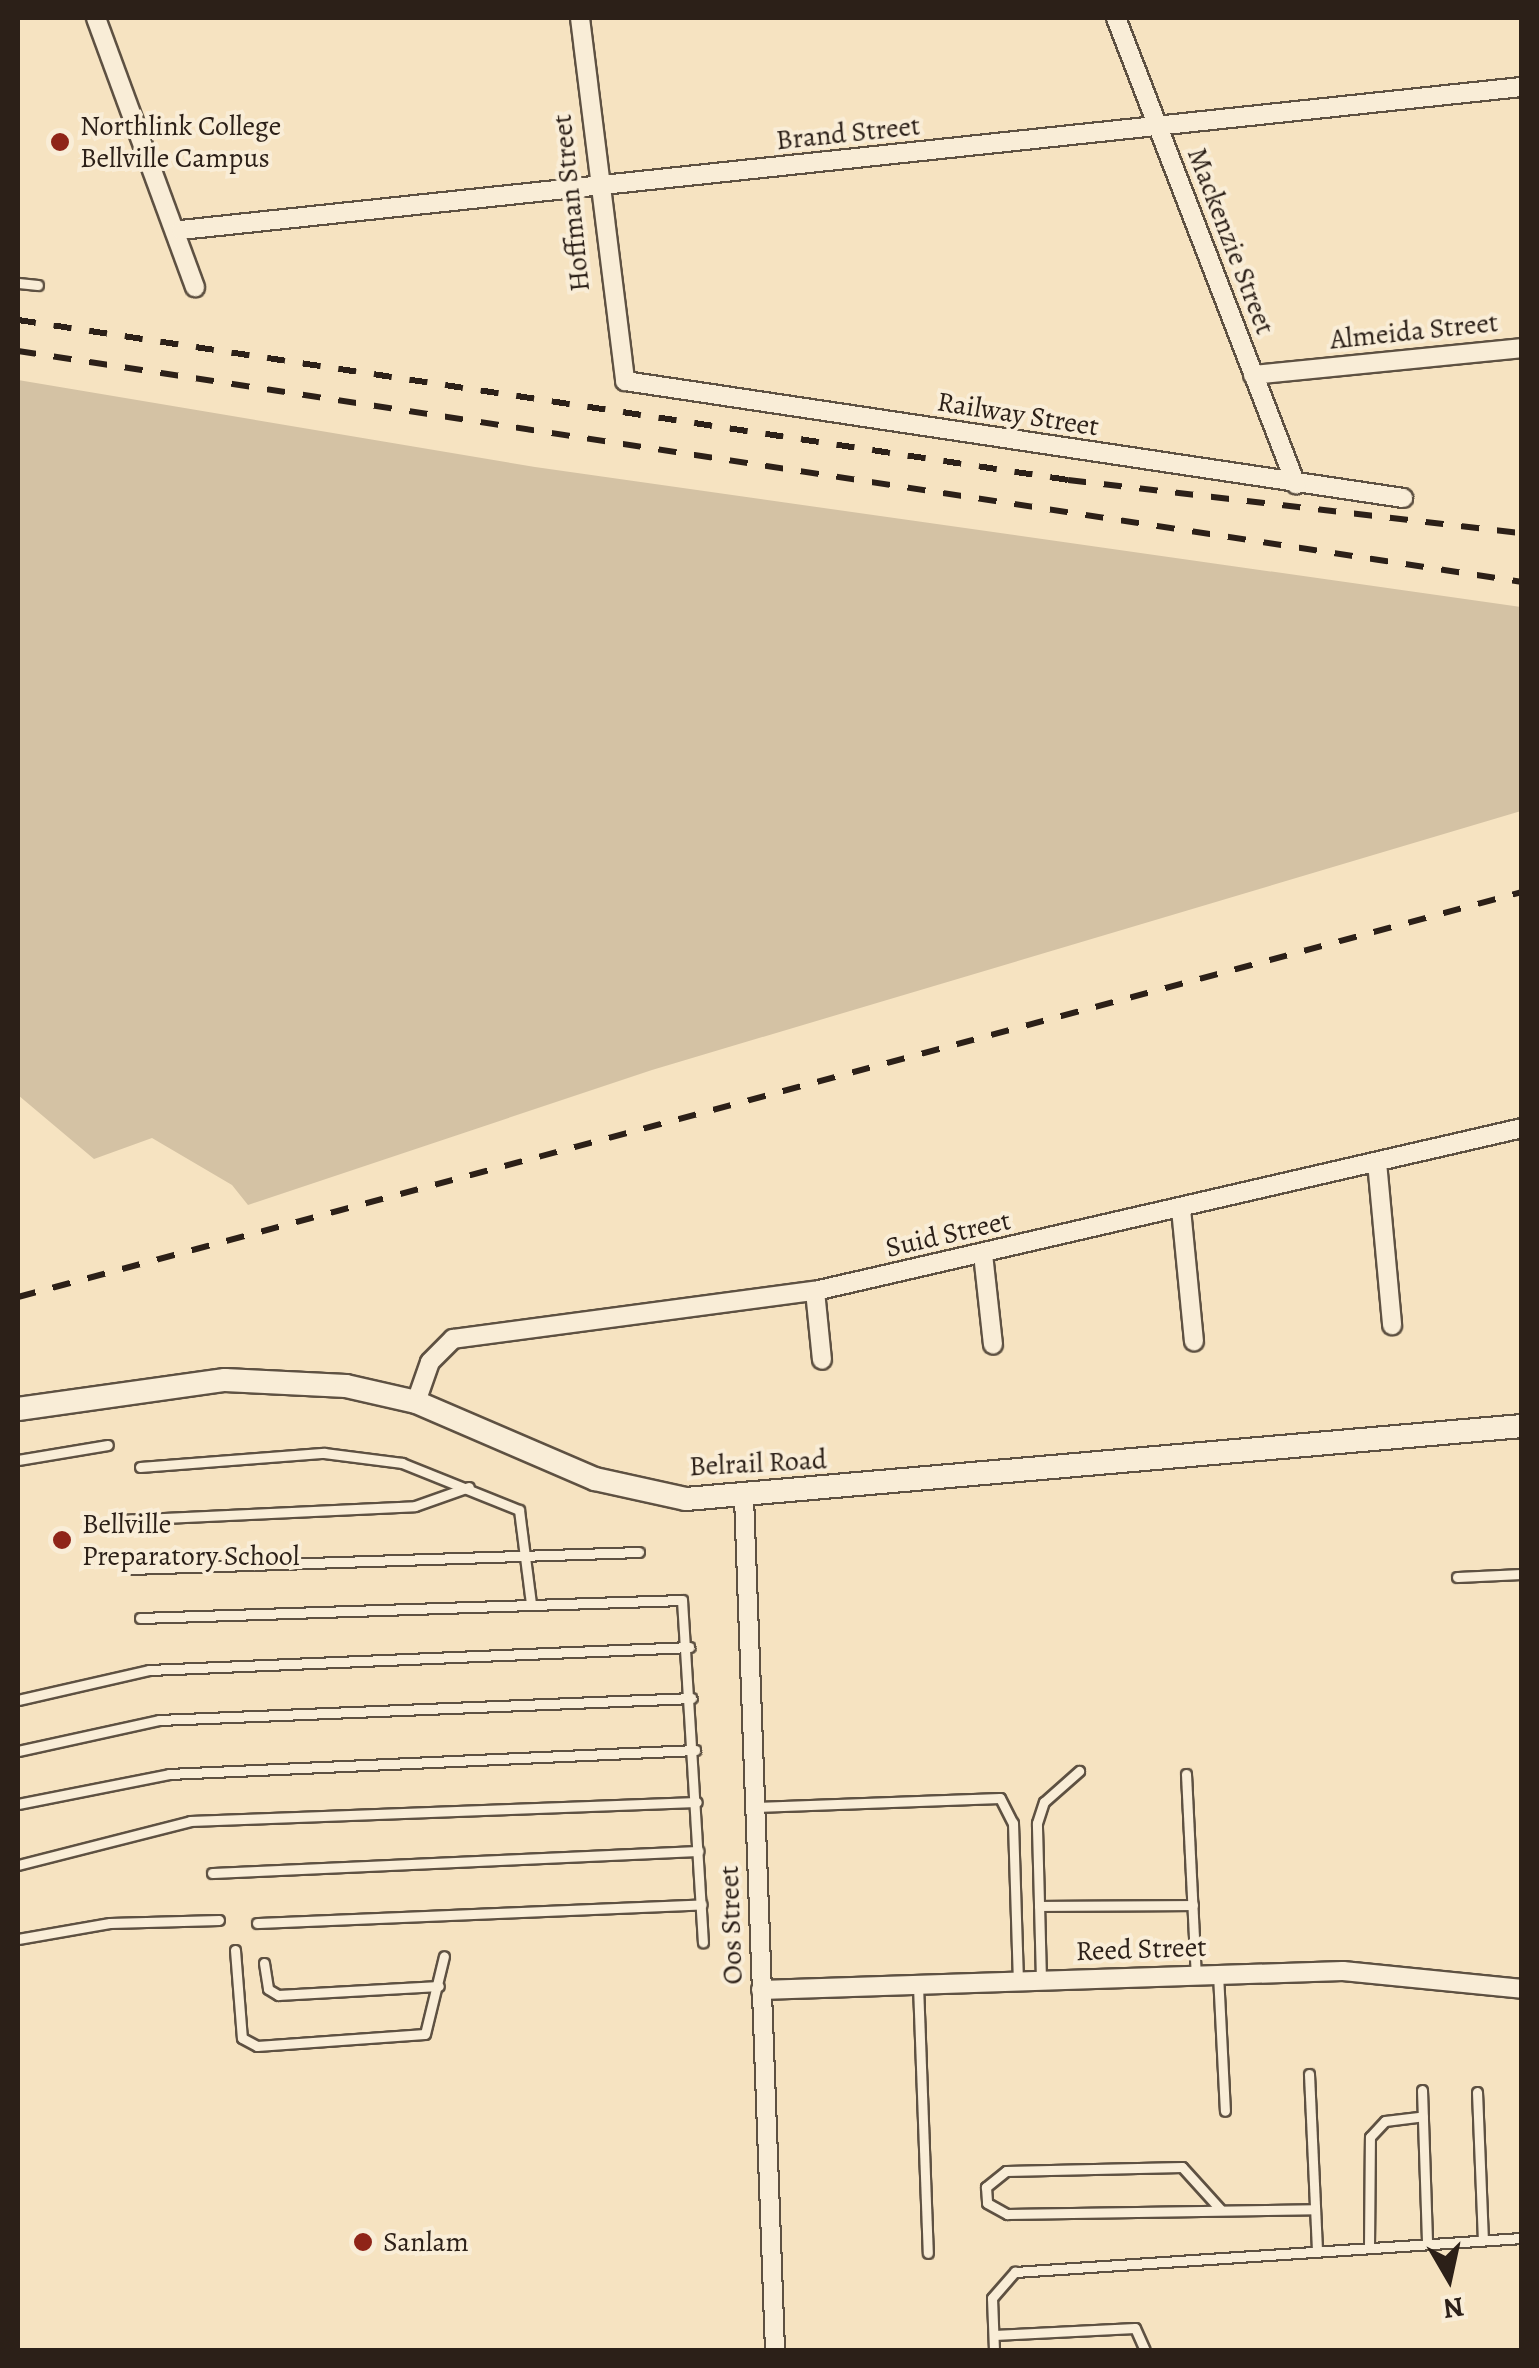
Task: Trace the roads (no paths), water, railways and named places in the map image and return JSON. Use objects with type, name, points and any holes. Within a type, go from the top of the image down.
[{"type":"street","points":[[96,18],[181,230],[195,286]]},
{"type":"street","name":"Hoffman Street","points":[[580,18],[595,189],[626,381]]},
{"type":"street","name":"Mackenzie Street","points":[[1116,18],[1296,484]]},
{"type":"street","name":"Brand Street","points":[[181,230],[1522,88]]},
{"type":"street","name":"Almeida Street","points":[[1253,375],[1522,348]]},
{"type":"street","name":"Railway Street","points":[[626,381],[1404,498]]},
{"type":"street","name":"Suid Street","points":[[416,1402],[430,1362],[453,1339],[815,1292],[1522,1128]]},
{"type":"street","points":[[1377,1162],[1392,1325]]},
{"type":"street","points":[[1181,1209],[1194,1341]]},
{"type":"street","points":[[983,1254],[993,1344]]},
{"type":"street","points":[[815,1292],[822,1360]]},
{"type":"street","name":"Belrail Road","points":[[18,1409],[265,1378],[416,1402],[626,1489],[744,1497],[1522,1426]]},
{"type":"street","name":"Oos Street","points":[[744,1497],[775,2350]]},
{"type":"street","name":"Reed Street","points":[[761,1990],[1373,1972],[1522,1990]]},
{"type":"lane","points":[[18,283],[38,285]]},
{"type":"lane","points":[[18,1460],[108,1446]]},
{"type":"lane","points":[[140,1467],[368,1454],[470,1487],[519,1510],[530,1604]]},
{"type":"lane","points":[[121,1520],[414,1506],[470,1487]]},
{"type":"lane","points":[[130,1569],[639,1552]]},
{"type":"lane","points":[[1457,1577],[1522,1574]]},
{"type":"lane","points":[[140,1618],[679,1598],[690,1647],[703,1942]]},
{"type":"lane","points":[[18,1700],[150,1670],[690,1647]]},
{"type":"lane","points":[[18,1752],[158,1720],[692,1698]]},
{"type":"lane","points":[[18,1804],[168,1774],[695,1750]]},
{"type":"lane","points":[[1040,1980],[1040,1812],[1079,1771]]},
{"type":"lane","points":[[1186,1774],[1196,1975]]},
{"type":"lane","points":[[755,1807],[1000,1798],[1013,1823],[1018,1981]]},
{"type":"lane","points":[[18,1865],[190,1821],[697,1802]]},
{"type":"lane","points":[[212,1873],[700,1851]]},
{"type":"lane","points":[[257,1924],[702,1904]]},
{"type":"lane","points":[[1039,1906],[1193,1905]]},
{"type":"lane","points":[[18,1939],[110,1922],[219,1920]]},
{"type":"lane","points":[[235,1950],[251,2045],[420,2035],[430,2028],[444,1956]]},
{"type":"lane","points":[[264,1962],[278,1995],[439,1986]]},
{"type":"lane","points":[[1218,1974],[1224,2111]]},
{"type":"lane","points":[[918,1985],[928,2253]]},
{"type":"lane","points":[[1309,2074],[1317,2251]]},
{"type":"lane","points":[[1422,2090],[1427,2243]]},
{"type":"lane","points":[[1478,2092],[1483,2240]]},
{"type":"lane","points":[[1370,2246],[1370,2137],[1385,2121],[1423,2116]]},
{"type":"lane","points":[[1222,2210],[1182,2168],[1006,2171],[986,2187],[998,2213],[1315,2209]]},
{"type":"lane","points":[[994,2350],[994,2293],[1015,2272],[1522,2238]]},
{"type":"lane","points":[[994,2335],[1135,2328],[1145,2350]]},
{"type":"railway","points":[[18,320],[1068,480],[1522,533]]},
{"type":"railway","points":[[18,351],[1522,582]]},
{"type":"railway","points":[[18,1297],[1522,892]]},
{"type":"place","name":"Northlink College Bellville Campus","points":[[60,142]]},
{"type":"place","name":"Bellville Preparatory School","points":[[62,1540]]},
{"type":"place","name":"Sanlam","points":[[363,2242]]}]
